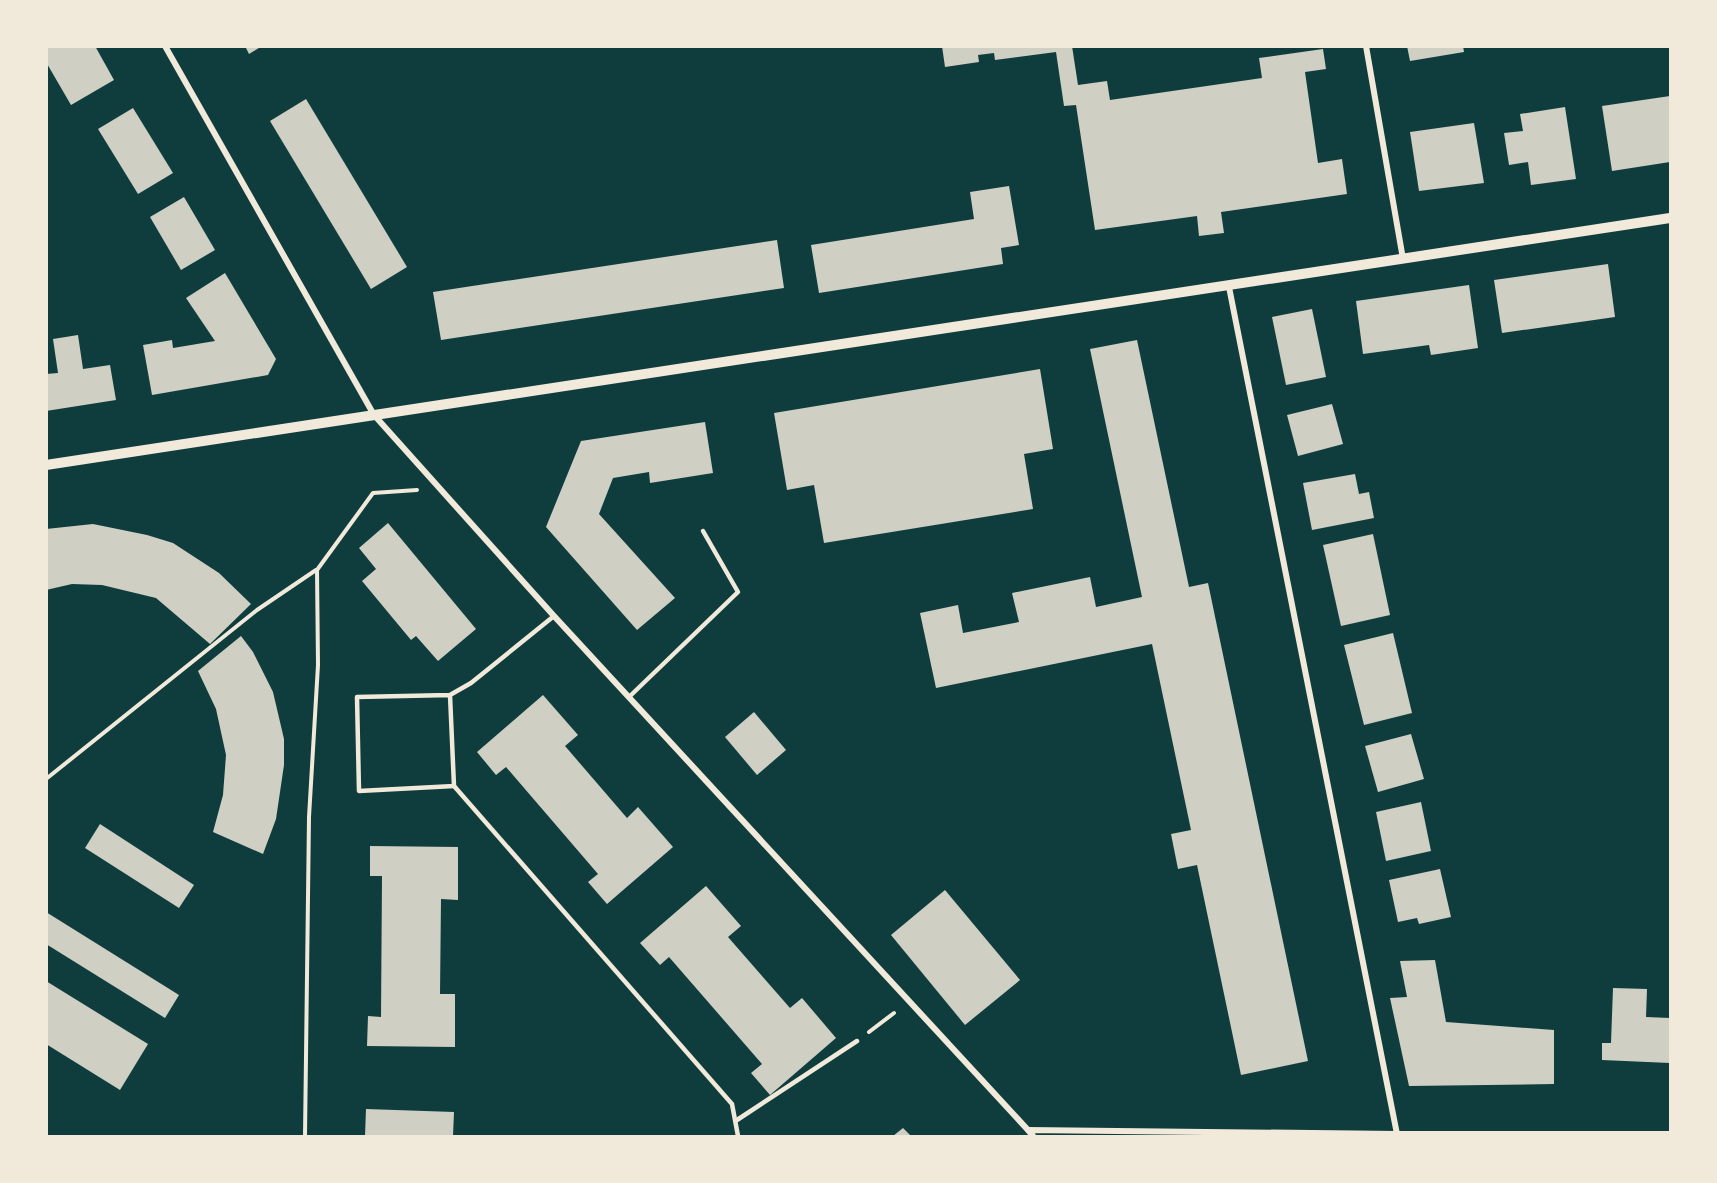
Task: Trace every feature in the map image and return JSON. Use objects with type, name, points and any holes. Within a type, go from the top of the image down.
[{"type":"street","points":[[165,46],[374,415],[442,487],[554,616],[1033,1137]]},
{"type":"street","points":[[1366,46],[1403,259]]},
{"type":"street","points":[[46,465],[1671,218]]},
{"type":"street","points":[[1228,287],[1396,1135]]},
{"type":"street","points":[[1028,1130],[1396,1135],[1671,1134]]},
{"type":"lane","points":[[628,697],[738,592],[703,531]]},
{"type":"lane","points":[[454,786],[359,791],[357,697],[450,695],[471,683],[554,616]]},
{"type":"lane","points":[[450,695],[454,786],[732,1104],[737,1120],[738,1137]]},
{"type":"lane","points":[[737,1120],[858,1041]]},
{"type":"path","points":[[46,778],[257,610],[317,570],[373,494],[442,487]]},
{"type":"path","points":[[305,1137],[309,817],[318,665],[317,570]]},
{"type":"path","points":[[858,1041],[909,1001]]},
{"type":"building","points":[[51,46],[95,46],[114,80],[71,105],[46,62],[46,49]]},
{"type":"building","points":[[245,46],[262,46],[249,54]]},
{"type":"building","points":[[942,46],[1072,46],[1078,85],[1107,81],[1110,100],[1262,78],[1259,58],[1323,49],[1326,69],[1305,72],[1318,163],[1342,159],[1347,194],[1221,212],[1224,233],[1199,236],[1197,216],[1095,230],[1076,105],[1064,106],[1056,52],[995,60],[994,53],[978,55],[979,62],[945,67]]},
{"type":"building","points":[[1407,46],[1463,46],[1464,52],[1410,61]]},
{"type":"building","points":[[1670,96],[1670,162],[1612,171],[1602,106]]},
{"type":"building","points":[[306,99],[407,267],[371,289],[270,121]]},
{"type":"building","points":[[1565,107],[1576,179],[1531,185],[1528,162],[1509,165],[1504,133],[1523,131],[1520,114]]},
{"type":"building","points":[[133,108],[173,173],[138,194],[98,129]]},
{"type":"building","points":[[1474,123],[1484,183],[1419,191],[1410,132]]},
{"type":"building","points":[[1009,186],[1019,245],[1001,248],[1003,264],[819,293],[811,245],[974,219],[970,192]]},
{"type":"building","points":[[184,197],[215,250],[181,270],[150,217]]},
{"type":"building","points":[[777,240],[784,288],[441,340],[433,292]]},
{"type":"building","points":[[1608,264],[1615,317],[1502,333],[1494,280]]},
{"type":"building","points":[[225,273],[276,359],[268,375],[152,395],[143,345],[172,340],[173,348],[215,341],[186,298]]},
{"type":"building","points":[[1469,285],[1478,348],[1431,355],[1429,345],[1363,354],[1356,301]]},
{"type":"building","points":[[1312,309],[1326,377],[1286,385],[1272,317]]},
{"type":"building","points":[[78,335],[83,369],[110,365],[116,400],[46,411],[46,374],[58,373],[53,339]]},
{"type":"building","points":[[1137,340],[1189,587],[1208,583],[1308,1061],[1241,1075],[1197,865],[1178,869],[1171,834],[1191,830],[1152,644],[936,688],[920,613],[958,605],[963,633],[1019,622],[1012,593],[1090,577],[1096,607],[1142,597],[1090,349]]},
{"type":"building","points":[[1040,369],[1053,449],[1024,454],[1033,509],[824,543],[814,485],[787,490],[774,413]]},
{"type":"building","points":[[1332,404],[1343,444],[1298,456],[1287,415]]},
{"type":"building","points":[[705,422],[713,473],[650,483],[649,472],[613,478],[599,514],[675,598],[637,630],[546,527],[581,441]]},
{"type":"building","points":[[1355,474],[1359,494],[1369,492],[1374,518],[1312,530],[1303,483]]},
{"type":"building","points":[[388,523],[476,629],[438,661],[416,636],[411,640],[362,581],[376,569],[359,548]]},
{"type":"building","points":[[93,524],[173,543],[219,573],[251,604],[210,644],[156,598],[102,585],[72,584],[46,590],[46,529]]},
{"type":"building","points":[[1373,534],[1390,615],[1341,626],[1323,545]]},
{"type":"building","points":[[1393,633],[1412,713],[1364,725],[1344,645]]},
{"type":"building","points":[[241,636],[253,652],[273,692],[284,739],[284,765],[276,819],[263,854],[213,832],[223,795],[226,755],[216,709],[198,671]]},
{"type":"building","points":[[543,695],[578,735],[565,746],[627,818],[638,807],[673,847],[607,904],[588,882],[598,874],[506,767],[496,775],[477,752]]},
{"type":"building","points":[[754,712],[786,750],[757,775],[725,737]]},
{"type":"building","points":[[1411,734],[1424,779],[1378,792],[1365,746]]},
{"type":"building","points":[[1421,802],[1431,851],[1386,861],[1376,812]]},
{"type":"building","points":[[100,824],[194,885],[179,908],[85,848]]},
{"type":"building","points":[[370,846],[458,847],[458,900],[441,899],[440,994],[455,994],[455,1047],[367,1046],[368,1016],[381,1017],[382,876],[370,876]]},
{"type":"building","points":[[1440,869],[1451,917],[1419,924],[1417,918],[1398,922],[1389,880]]},
{"type":"building","points":[[706,886],[741,926],[728,937],[790,1008],[802,998],[836,1038],[770,1095],[751,1073],[762,1064],[669,957],[660,965],[640,943]]},
{"type":"building","points":[[945,890],[1020,980],[965,1025],[891,935]]},
{"type":"building","points":[[46,912],[179,995],[165,1018],[46,944]]},
{"type":"building","points":[[1435,960],[1446,1022],[1554,1030],[1554,1084],[1409,1086],[1390,998],[1407,997],[1400,961]]},
{"type":"building","points":[[46,981],[148,1044],[120,1090],[46,1044]]},
{"type":"building","points":[[1613,988],[1647,989],[1646,1017],[1670,1018],[1670,1063],[1602,1060],[1602,1043],[1611,1043]]},
{"type":"building","points":[[366,1109],[454,1112],[453,1136],[365,1136]]},
{"type":"building","points":[[903,1128],[911,1136],[893,1136]]}]
